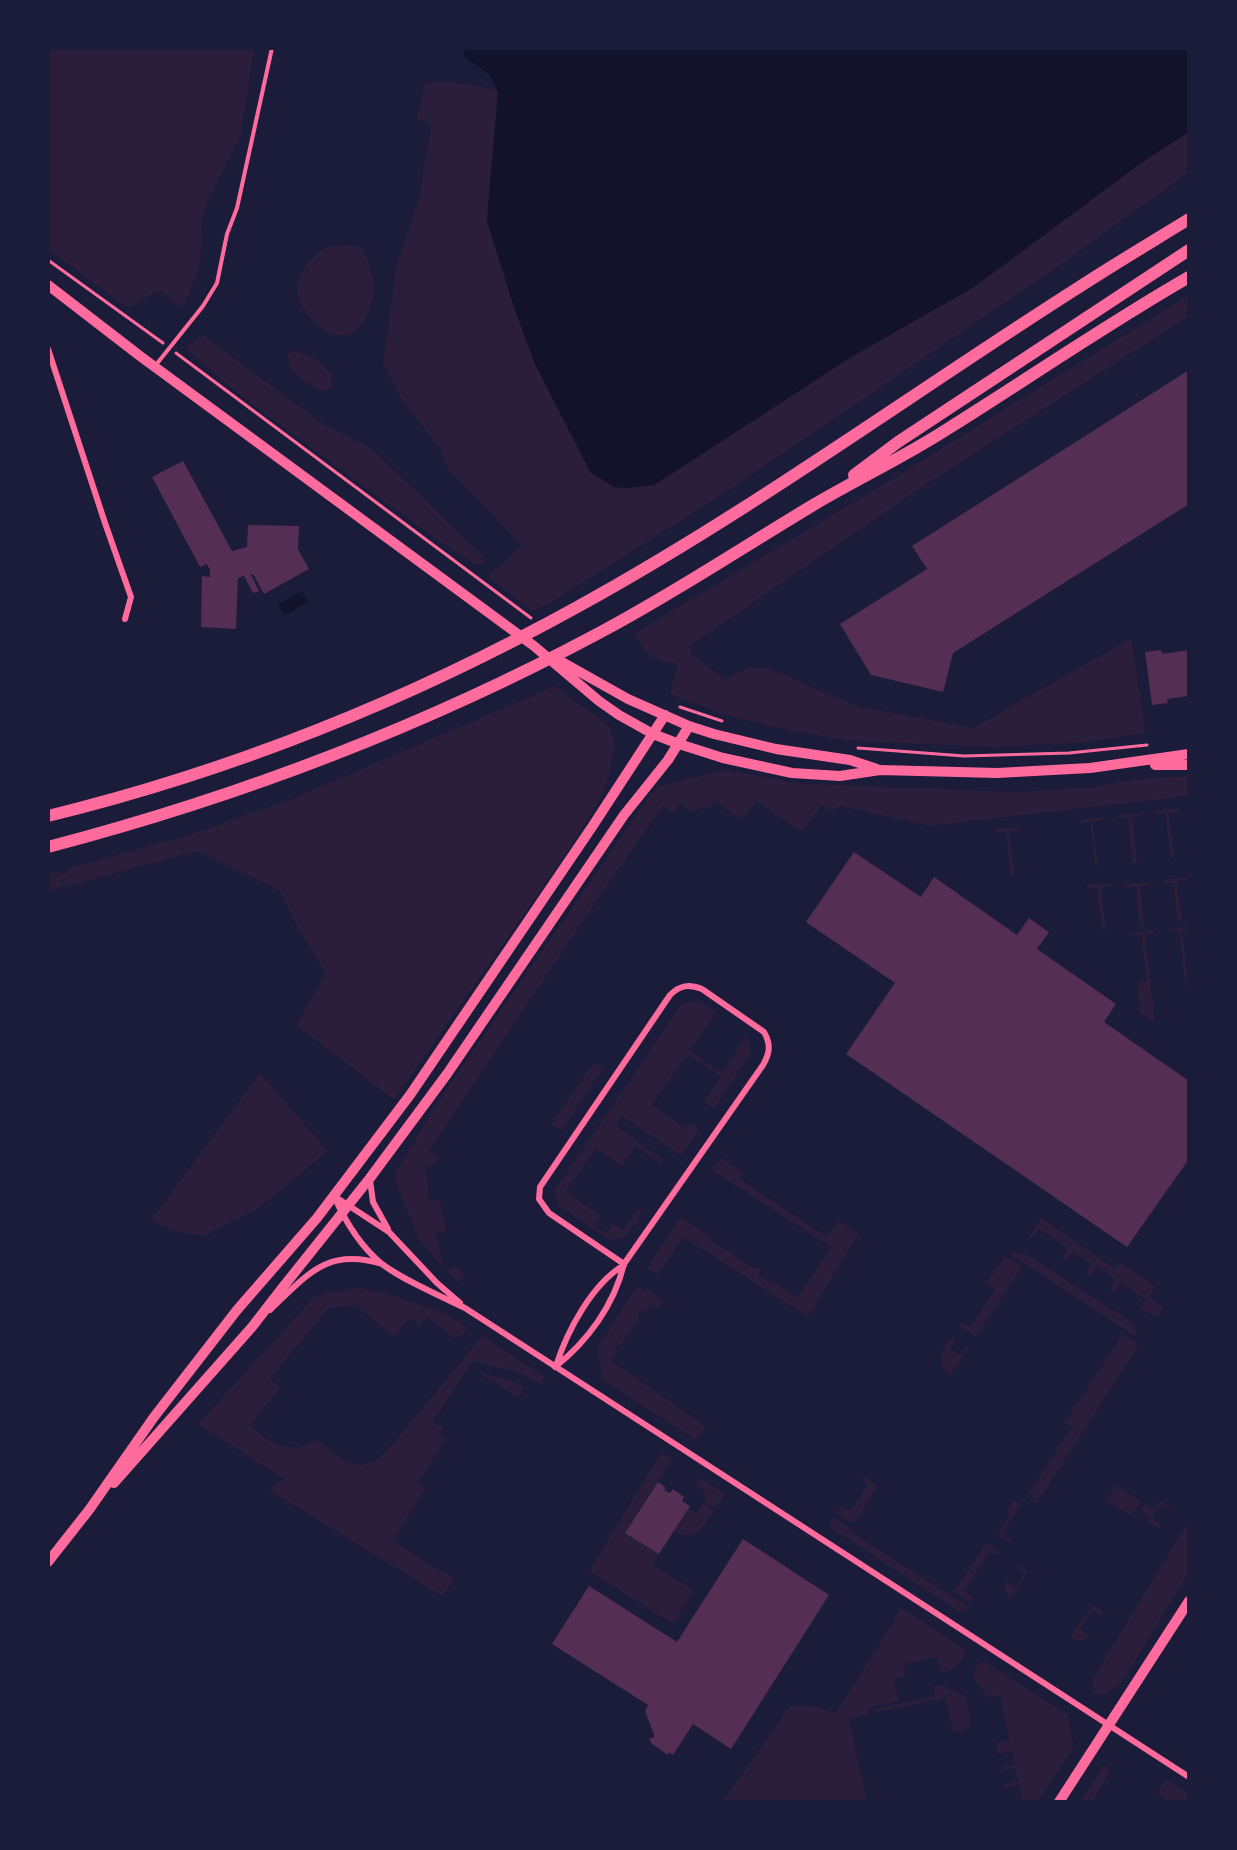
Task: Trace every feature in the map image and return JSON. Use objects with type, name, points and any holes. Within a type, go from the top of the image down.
[{"type":"highway","points":[[48,816],[104,802],[171,781],[298,737],[395,697],[485,655],[578,607],[687,544],[1073,291],[1189,219]]},
{"type":"highway","points":[[814,504],[898,442],[1189,250]]},
{"type":"highway","points":[[48,848],[259,783],[380,736],[513,677],[601,632],[705,572],[814,504],[946,431],[1189,277]]},
{"type":"main road","points":[[48,285],[155,367],[534,646],[599,701],[653,734],[723,758],[792,773],[840,776],[880,770],[997,772],[1189,765]]},
{"type":"main road","points":[[534,646],[628,699],[689,726],[776,749],[850,760],[880,770]]},
{"type":"main road","points":[[48,1562],[89,1510],[154,1417],[237,1310],[334,1196],[410,1095],[665,715]]},
{"type":"main road","points":[[89,1510],[139,1458],[252,1327],[370,1178],[447,1074],[624,815],[668,760],[689,726]]},
{"type":"main road","points":[[1113,766],[1189,754]]},
{"type":"main road","points":[[1059,1802],[1189,1601]]},
{"type":"street","points":[[48,349],[131,597],[125,620]]},
{"type":"street","points":[[555,1367],[567,1335],[590,1300],[606,1278],[624,1264],[769,1054],[769,1042],[764,1032],[697,987],[685,986],[670,995],[540,1187],[539,1199],[549,1213],[624,1264]]},
{"type":"street","points":[[370,1178],[373,1202],[389,1232],[437,1283],[465,1308]]},
{"type":"street","points":[[334,1196],[346,1209],[365,1246],[383,1264]]},
{"type":"street","points":[[334,1196],[346,1209],[389,1232]]},
{"type":"street","points":[[252,1327],[302,1280],[327,1263],[354,1258],[383,1264],[422,1287],[465,1308],[1189,1777]]},
{"type":"street","points":[[555,1367],[592,1330],[613,1296],[624,1264]]},
{"type":"lane","points":[[155,367],[203,306],[217,283],[227,234],[237,208],[272,48]]},
{"type":"path","points":[[48,260],[154,337]]},
{"type":"shaded area","points":[[48,48],[254,48],[241,135],[203,212],[200,264],[185,304],[178,306],[161,291],[144,298],[129,309],[48,249]]},
{"type":"shaded area","points":[[464,48],[1189,48],[1189,132],[1141,163],[974,287],[851,357],[654,485],[614,487],[590,472],[535,364],[514,307],[487,221],[498,92],[489,74],[465,57]]},
{"type":"shaded area","points":[[447,81],[485,87],[498,92],[487,221],[535,364],[655,485],[851,357],[974,287],[1141,163],[1189,132],[1189,172],[1050,272],[726,492],[555,600],[532,611],[487,576],[522,545],[448,470],[440,449],[397,393],[383,362],[396,268],[419,198],[431,124],[417,119],[425,83]]},
{"type":"shaded area","points":[[348,245],[361,247],[372,273],[375,289],[371,306],[361,326],[354,332],[340,336],[324,330],[310,317],[299,300],[297,286],[304,268],[325,248]]},
{"type":"shaded area","points":[[1189,295],[1189,316],[925,485],[691,645],[691,654],[725,679],[750,668],[770,669],[856,706],[973,728],[1131,638],[1146,733],[1081,743],[994,747],[848,741],[724,715],[670,694],[678,664],[655,659],[647,653],[635,633],[894,478]]},
{"type":"shaded area","points":[[203,335],[319,421],[372,449],[484,555],[483,563],[477,565],[440,542],[242,397],[185,348]]},
{"type":"shaded area","points":[[296,350],[319,361],[332,375],[331,388],[322,391],[294,373],[288,354]]},
{"type":"shaded area","points":[[302,591],[308,602],[284,615],[278,605]]},
{"type":"shaded area","points":[[555,686],[610,727],[615,746],[606,786],[598,804],[564,857],[394,1100],[296,1025],[326,974],[296,924],[280,891],[198,851],[48,891],[48,873],[69,872],[69,868],[182,837],[292,799]]},
{"type":"shaded area","points":[[726,770],[797,783],[1013,792],[1086,788],[1137,779],[1189,776],[1189,796],[929,826],[841,806],[831,811],[822,805],[802,832],[756,801],[742,821],[715,801],[709,808],[692,812],[680,803],[673,813],[663,806],[429,1151],[438,1157],[437,1164],[426,1165],[429,1200],[440,1200],[446,1231],[435,1234],[445,1269],[456,1267],[464,1274],[457,1283],[418,1238],[396,1183],[396,1172],[441,1097],[650,795],[659,786]]},
{"type":"shaded area","points":[[1179,808],[1179,812],[1169,813],[1174,858],[1171,859],[1165,813],[1156,814],[1155,811]]},
{"type":"shaded area","points":[[1141,813],[1141,816],[1132,817],[1137,863],[1133,863],[1128,818],[1118,818],[1117,815]]},
{"type":"shaded area","points":[[1103,817],[1103,820],[1093,822],[1098,867],[1095,867],[1090,822],[1079,823],[1079,820]]},
{"type":"shaded area","points":[[1019,827],[1020,830],[1009,832],[1015,877],[1011,877],[1006,832],[995,833],[995,829]]},
{"type":"shaded area","points":[[1187,877],[1187,880],[1177,882],[1182,922],[1178,922],[1173,883],[1164,883],[1163,880]]},
{"type":"shaded area","points":[[1149,882],[1149,885],[1140,886],[1144,926],[1140,927],[1136,887],[1126,888],[1125,884]]},
{"type":"shaded area","points":[[1111,883],[1111,886],[1101,888],[1106,931],[1102,931],[1097,888],[1087,889],[1087,885]]},
{"type":"shaded area","points":[[1189,926],[1189,929],[1182,930],[1189,986],[1189,1016],[1179,931],[1169,931],[1169,929]]},
{"type":"shaded area","points":[[1154,930],[1155,933],[1145,935],[1155,1020],[1152,1021],[1140,1013],[1137,982],[1147,981],[1141,935],[1131,936],[1131,933]]},
{"type":"shaded area","points":[[699,1001],[717,1012],[690,1051],[703,1060],[701,1063],[687,1055],[652,1105],[686,1128],[690,1123],[699,1129],[681,1156],[622,1116],[616,1126],[664,1160],[661,1164],[636,1146],[622,1166],[596,1148],[566,1191],[600,1216],[595,1225],[606,1233],[613,1223],[623,1230],[641,1205],[639,1218],[625,1237],[609,1240],[558,1205],[555,1190],[682,1003]]},
{"type":"shaded area","points":[[745,1037],[750,1041],[751,1053],[714,1109],[704,1102],[721,1077],[705,1066],[707,1063],[722,1073]]},
{"type":"shaded area","points":[[594,1062],[603,1069],[561,1131],[551,1124]]},
{"type":"shaded area","points":[[260,1073],[328,1151],[260,1207],[205,1236],[176,1232],[151,1220]]},
{"type":"shaded area","points":[[720,1157],[744,1173],[740,1179],[827,1237],[838,1221],[859,1233],[808,1317],[683,1237],[658,1275],[647,1268],[680,1217],[711,1237],[710,1240],[729,1252],[733,1251],[732,1254],[755,1269],[761,1270],[759,1275],[770,1283],[772,1281],[798,1297],[831,1247],[711,1170]]},
{"type":"shaded area","points":[[1041,1218],[1115,1269],[1120,1262],[1156,1287],[1149,1297],[1163,1307],[1158,1316],[1139,1309],[1145,1299],[1121,1283],[1114,1293],[1110,1290],[1116,1280],[1097,1267],[1090,1277],[1085,1274],[1092,1264],[1073,1252],[1066,1261],[1062,1258],[1068,1248],[1039,1229],[1032,1239],[1029,1237]]},
{"type":"shaded area","points":[[1013,1252],[1027,1255],[1130,1321],[1134,1325],[1138,1338],[1009,1254]]},
{"type":"shaded area","points":[[1005,1256],[1022,1267],[976,1337],[958,1326],[961,1322],[970,1328],[995,1289],[986,1283]]},
{"type":"shaded area","points":[[637,1286],[645,1292],[648,1290],[663,1301],[658,1309],[650,1304],[644,1313],[641,1311],[637,1317],[639,1319],[621,1345],[618,1344],[615,1349],[617,1351],[611,1361],[706,1426],[696,1440],[603,1380],[597,1349]]},
{"type":"shaded area","points":[[356,1287],[429,1307],[468,1328],[461,1336],[454,1338],[427,1316],[420,1325],[410,1318],[394,1337],[355,1305],[329,1308],[270,1378],[280,1388],[250,1425],[272,1443],[297,1448],[318,1440],[346,1461],[363,1465],[371,1462],[391,1446],[482,1336],[544,1376],[542,1383],[539,1383],[515,1372],[473,1361],[433,1422],[443,1428],[440,1435],[446,1439],[418,1483],[426,1488],[393,1540],[431,1566],[455,1578],[442,1596],[269,1490],[284,1479],[198,1424],[314,1297]]},
{"type":"shaded area","points":[[1123,1334],[1138,1344],[1136,1350],[1036,1504],[1035,1499],[1030,1495],[1025,1502],[1071,1428],[1064,1423]]},
{"type":"shaded area","points":[[952,1338],[956,1339],[950,1349],[960,1355],[966,1345],[969,1347],[950,1376],[943,1367],[941,1357],[944,1346]]},
{"type":"shaded area","points":[[480,1372],[520,1384],[523,1386],[523,1393],[519,1397],[514,1395]]},
{"type":"shaded area","points":[[661,1453],[672,1460],[625,1532],[659,1554],[653,1565],[694,1590],[673,1624],[589,1571]]},
{"type":"shaded area","points":[[860,1476],[878,1486],[854,1524],[836,1513],[840,1507],[850,1512],[868,1484]]},
{"type":"shaded area","points":[[700,1477],[725,1494],[716,1508],[706,1502],[702,1487],[694,1488]]},
{"type":"shaded area","points":[[1116,1485],[1141,1501],[1131,1516],[1106,1500]]},
{"type":"shaded area","points":[[1014,1500],[1021,1505],[1002,1534],[1012,1540],[1008,1541],[997,1535],[1010,1515],[1006,1512]]},
{"type":"shaded area","points":[[1160,1500],[1172,1509],[1171,1511],[1160,1505],[1152,1518],[1162,1525],[1159,1529],[1147,1521],[1150,1517],[1142,1512],[1139,1516],[1137,1515],[1145,1504],[1154,1510]]},
{"type":"shaded area","points":[[703,1503],[714,1510],[698,1531],[687,1535],[673,1531],[688,1508],[697,1513]]},
{"type":"shaded area","points":[[833,1517],[851,1528],[850,1531],[968,1607],[966,1610],[959,1612],[831,1528]]},
{"type":"shaded area","points":[[1189,1520],[1189,1572],[1123,1681],[1106,1693],[1093,1695],[1092,1680]]},
{"type":"shaded area","points":[[986,1543],[1000,1552],[1001,1557],[990,1551],[964,1591],[974,1598],[971,1603],[954,1592]]},
{"type":"shaded area","points":[[1018,1565],[1028,1572],[1010,1599],[1004,1591],[1005,1581],[1015,1587],[1024,1573],[1014,1566]]},
{"type":"shaded area","points":[[1093,1604],[1103,1611],[1102,1616],[1092,1610],[1080,1629],[1089,1635],[1083,1640],[1076,1641],[1070,1638]]},
{"type":"shaded area","points":[[900,1607],[966,1650],[958,1666],[941,1673],[937,1657],[904,1664],[906,1676],[894,1679],[899,1701],[868,1708],[869,1715],[849,1719],[867,1802],[722,1802],[791,1705],[820,1707],[835,1714],[892,1624]]},
{"type":"shaded area","points":[[983,1661],[1067,1714],[1074,1747],[1038,1802],[1008,1802],[1022,1798],[1019,1785],[1005,1788],[1005,1784],[1018,1781],[1015,1768],[1002,1771],[1001,1767],[1015,1765],[1012,1751],[998,1754],[996,1743],[1009,1740],[1000,1695],[986,1698],[974,1679],[975,1668]]},
{"type":"shaded area","points":[[942,1685],[966,1696],[971,1720],[967,1729],[953,1732],[945,1698],[874,1713],[873,1709],[934,1696],[933,1686]]},
{"type":"shaded area","points":[[1103,1765],[1111,1770],[1092,1802],[1081,1802]]},
{"type":"shaded area","points":[[1166,1779],[1187,1793],[1189,1802],[1169,1802],[1159,1795],[1158,1792]]},
{"type":"building","points":[[1189,370],[1189,504],[953,653],[943,692],[871,675],[840,624],[927,569],[912,546]]},
{"type":"building","points":[[183,461],[232,551],[247,547],[248,525],[299,526],[298,549],[309,569],[264,594],[253,574],[251,575],[259,591],[253,593],[244,576],[238,578],[236,629],[201,627],[202,576],[210,577],[210,570],[207,564],[200,567],[152,477]]},
{"type":"building","points":[[1161,650],[1162,654],[1189,650],[1189,696],[1167,699],[1168,703],[1152,705],[1145,652]]},
{"type":"building","points":[[854,852],[921,897],[934,877],[1017,935],[1029,918],[1049,932],[1037,949],[1116,1004],[1104,1022],[1189,1081],[1189,1159],[1127,1247],[846,1054],[895,983],[806,922]]},
{"type":"building","points":[[658,1482],[666,1488],[664,1490],[670,1493],[673,1489],[684,1497],[682,1501],[690,1506],[659,1554],[625,1533]]},
{"type":"building","points":[[743,1539],[829,1595],[731,1749],[693,1724],[673,1755],[669,1752],[668,1755],[652,1744],[649,1739],[655,1737],[645,1711],[648,1705],[552,1644],[589,1586],[677,1642]]}]
